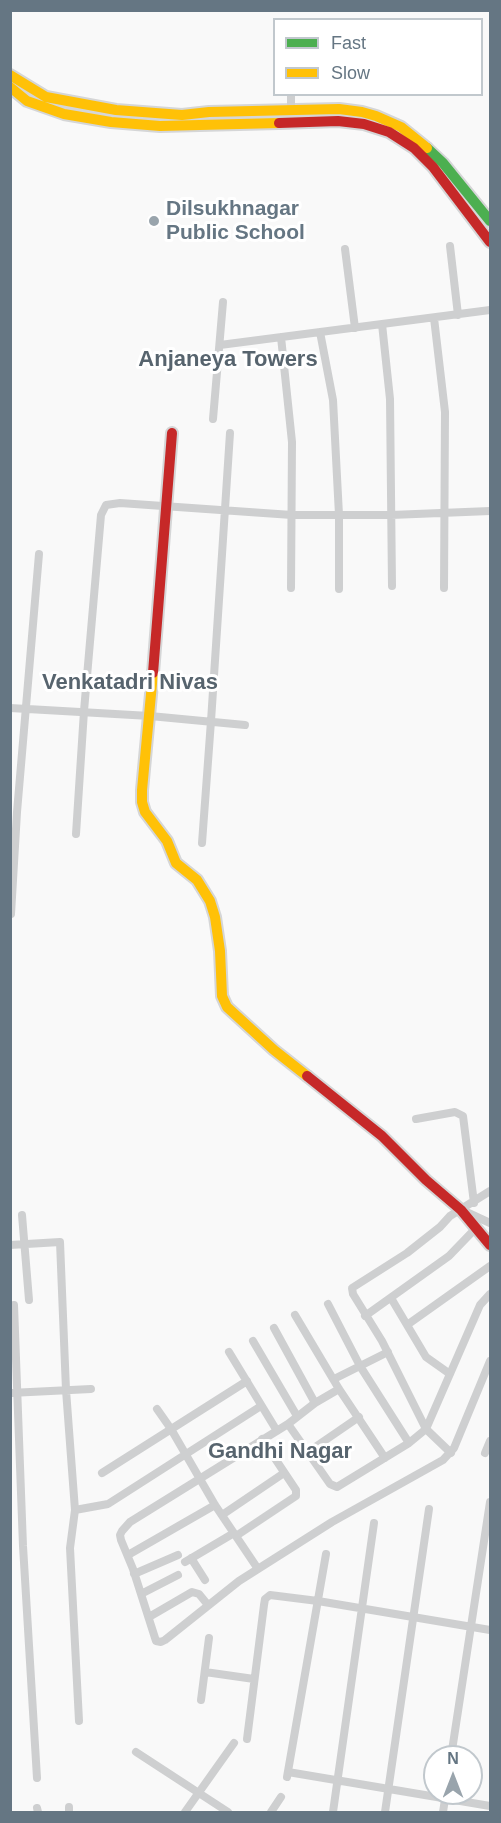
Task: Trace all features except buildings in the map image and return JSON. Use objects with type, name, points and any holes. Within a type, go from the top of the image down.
[{"type":"main road","points":[[10,75],[46,97],[116,110],[182,115],[209,112],[339,109],[362,112],[401,127],[421,142],[443,163],[490,221]]},
{"type":"main road","points":[[10,87],[27,101],[64,114],[111,122],[160,126],[338,121],[364,124],[389,132],[414,148],[433,167],[490,242]]},
{"type":"main road","points":[[172,433],[150,716],[141,790],[145,812],[167,841],[176,863],[197,880],[210,900],[220,951],[222,996],[227,1006],[273,1050],[382,1136],[426,1180],[461,1210],[490,1245]]},
{"type":"street","points":[[291,96],[291,111]]},
{"type":"street","points":[[450,246],[458,315]]},
{"type":"street","points":[[345,249],[355,328]]},
{"type":"street","points":[[213,419],[223,302]]},
{"type":"street","points":[[219,345],[490,310]]},
{"type":"street","points":[[434,318],[445,412],[444,588]]},
{"type":"street","points":[[382,324],[390,399],[392,585]]},
{"type":"street","points":[[320,332],[333,400],[339,515],[339,589]]},
{"type":"street","points":[[281,337],[292,442],[291,588]]},
{"type":"street","points":[[202,843],[230,433]]},
{"type":"street","points":[[76,834],[84,711],[102,509],[106,505],[115,503],[292,515],[444,514],[490,511]]},
{"type":"street","points":[[11,914],[14,811],[26,709],[39,554]]},
{"type":"street","points":[[10,708],[84,711],[245,724]]},
{"type":"street","points":[[416,1119],[455,1112],[463,1116],[474,1203]]},
{"type":"street","points":[[451,1453],[426,1429],[388,1352],[351,1291],[353,1286],[406,1253],[435,1231],[450,1216],[490,1191]]},
{"type":"street","points":[[461,1210],[490,1223]]},
{"type":"street","points":[[22,1215],[29,1300]]},
{"type":"street","points":[[365,1316],[449,1257],[476,1228]]},
{"type":"street","points":[[10,1245],[60,1242],[66,1390],[75,1510],[70,1548],[79,1721]]},
{"type":"street","points":[[407,1325],[490,1266]]},
{"type":"street","points":[[288,1424],[330,1484],[337,1488],[409,1443],[426,1429],[480,1305],[490,1294]]},
{"type":"street","points":[[391,1298],[426,1357],[450,1374]]},
{"type":"street","points":[[327,1304],[360,1366],[409,1443]]},
{"type":"street","points":[[14,1305],[14,1393],[37,1778]]},
{"type":"street","points":[[296,1315],[339,1389],[385,1458]]},
{"type":"street","points":[[274,1328],[315,1403]]},
{"type":"street","points":[[253,1341],[297,1416]]},
{"type":"street","points":[[229,1352],[277,1431]]},
{"type":"street","points":[[334,1379],[388,1352]]},
{"type":"street","points":[[339,1389],[315,1403],[288,1424],[130,1522],[122,1531],[120,1535],[156,1641],[165,1640],[239,1581],[332,1522],[443,1460],[451,1453],[490,1360]]},
{"type":"street","points":[[102,1473],[247,1381]]},
{"type":"street","points":[[14,1393],[91,1389]]},
{"type":"street","points":[[75,1510],[108,1504],[261,1406]]},
{"type":"street","points":[[157,1409],[215,1505],[258,1569]]},
{"type":"street","points":[[308,1452],[359,1417]]},
{"type":"street","points":[[205,1580],[188,1560],[235,1535],[296,1496],[296,1491],[262,1439]]},
{"type":"street","points":[[485,1453],[490,1441]]},
{"type":"street","points":[[222,1515],[284,1473]]},
{"type":"street","points":[[453,1745],[490,1502]]},
{"type":"street","points":[[128,1555],[215,1505]]},
{"type":"street","points":[[385,1812],[429,1509]]},
{"type":"street","points":[[333,1812],[374,1523]]},
{"type":"street","points":[[326,1554],[288,1774],[423,1794]]},
{"type":"street","points":[[134,1574],[178,1555]]},
{"type":"street","points":[[141,1594],[178,1575]]},
{"type":"street","points":[[149,1617],[192,1592],[199,1594],[208,1605]]},
{"type":"street","points":[[247,1739],[267,1596],[318,1601],[490,1630]]},
{"type":"street","points":[[201,1700],[209,1638]]},
{"type":"street","points":[[205,1672],[254,1679]]},
{"type":"street","points":[[185,1812],[234,1743]]},
{"type":"street","points":[[136,1752],[228,1812]]},
{"type":"street","points":[[271,1812],[281,1797]]},
{"type":"traffic: fast","points":[[427,148],[443,163],[490,221]]},
{"type":"traffic: slow","points":[[10,75],[46,97],[116,110],[182,115],[209,112],[339,109],[362,112],[401,127],[427,148]]},
{"type":"traffic: slow","points":[[10,87],[27,101],[64,114],[111,122],[160,126],[279,123]]},
{"type":"traffic: slow","points":[[153,673],[142,790],[145,812],[167,841],[176,863],[197,880],[210,901],[220,951],[222,996],[227,1007],[274,1050],[307,1076]]},
{"type":"traffic: jam","points":[[279,123],[338,121],[364,124],[389,132],[414,148],[433,167],[490,242]]},
{"type":"traffic: jam","points":[[153,673],[172,433]]},
{"type":"traffic: jam","points":[[307,1076],[382,1136],[426,1180],[461,1210],[490,1245]]},
{"type":"place","name":"Dilsukhnagar Public School","points":[[154,221]]},
{"type":"district","name":"Anjaneya Towers","points":[[228,360]]},
{"type":"district","name":"Venkatadri Nivas","points":[[130,683]]},
{"type":"district","name":"Gandhi Nagar","points":[[280,1452]]}]
